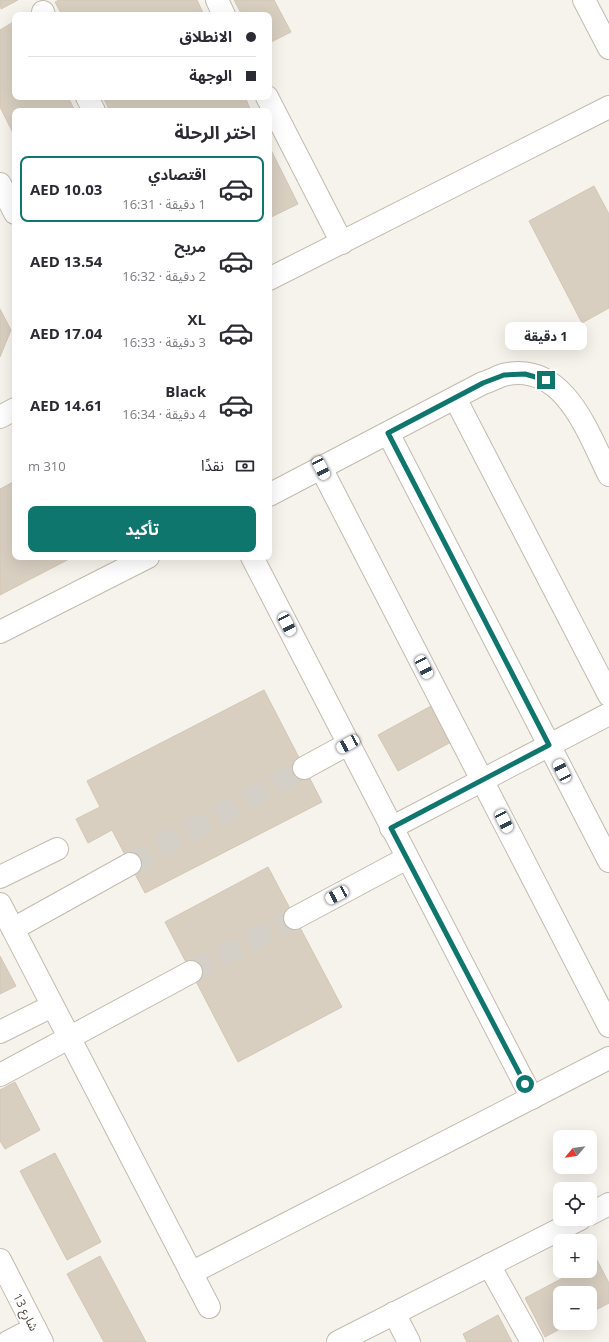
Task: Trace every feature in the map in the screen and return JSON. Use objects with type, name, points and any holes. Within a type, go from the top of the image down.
[{"type":"street","points":[[217,0],[223,12]]},
{"type":"street","points":[[584,0],[609,48]]},
{"type":"street","points":[[269,100],[342,242]]},
{"type":"street","points":[[272,277],[609,107]]},
{"type":"street","points":[[0,184],[12,207]]},
{"type":"street","points":[[272,493],[455,398],[504,375],[525,374],[546,380],[564,393],[576,411],[609,475]]},
{"type":"street","points":[[455,398],[609,695]]},
{"type":"street","points":[[0,417],[12,411]]},
{"type":"street","points":[[388,433],[609,861]]},
{"type":"street","points":[[321,468],[609,1026]]},
{"type":"street","points":[[0,632],[142,560]]},
{"type":"street","points":[[254,560],[532,1098]]},
{"type":"street","points":[[391,828],[609,714]]},
{"type":"street","points":[[304,768],[348,744]]},
{"type":"street","points":[[0,877],[57,849]]},
{"type":"street","points":[[295,918],[407,858]]},
{"type":"street","points":[[14,929],[130,864]]},
{"type":"street","points":[[0,904],[209,1307]]},
{"type":"street","points":[[0,1075],[191,972]]},
{"type":"street","points":[[0,1032],[52,1006]]},
{"type":"street","points":[[191,1273],[609,1058]]},
{"type":"street","points":[[597,1210],[609,1204]]},
{"type":"street","points":[[338,1342],[566,1226]]},
{"type":"street","name":"شارع 13","points":[[0,1260],[38,1335]]},
{"type":"street","points":[[489,1265],[532,1342]]},
{"type":"street","points":[[394,1313],[409,1342]]},
{"type":"street","points":[[8,1342],[38,1335]]},
{"type":"building","points":[[0,0],[18,0],[1,9]]},
{"type":"building","points":[[59,0],[197,0],[203,12],[60,12],[55,2]]},
{"type":"building","points":[[234,0],[274,0],[291,32],[272,42],[272,12],[240,12]]},
{"type":"building","points":[[12,23],[12,100],[70,100],[74,108],[12,108],[12,131],[0,107],[0,30]]},
{"type":"building","points":[[104,100],[246,100],[250,108],[108,108]]},
{"type":"building","points":[[272,152],[298,204],[272,217]]},
{"type":"building","points":[[594,186],[609,214],[609,308],[582,323],[529,221]]},
{"type":"building","points":[[0,309],[11,330],[0,357]]},
{"type":"building","points":[[12,483],[12,560],[67,560],[0,595],[0,489]]},
{"type":"building","points":[[264,690],[322,802],[145,893],[112,830],[88,843],[76,819],[100,807],[87,781]]},
{"type":"building","points":[[431,706],[451,742],[398,771],[378,735]]},
{"type":"building","points":[[268,867],[342,1007],[238,1062],[165,922]]},
{"type":"building","points":[[0,956],[16,986],[0,994]]},
{"type":"building","points":[[15,1082],[40,1130],[5,1149],[0,1141],[0,1090]]},
{"type":"building","points":[[55,1153],[101,1242],[67,1260],[20,1171]]},
{"type":"building","points":[[100,1256],[146,1342],[104,1342],[67,1274]]},
{"type":"building","points":[[597,1260],[609,1283],[609,1303],[597,1309],[597,1286],[553,1286],[553,1330],[558,1330],[545,1337],[525,1298],[563,1278],[597,1278]]},
{"type":"building","points":[[498,1315],[512,1342],[467,1342],[463,1334]]},
{"type":"tunnel","points":[[130,864],[304,768]]},
{"type":"tunnel","points":[[191,972],[295,918]]},
{"type":"route","points":[[525,1084],[391,828],[549,745],[388,433],[483,383],[504,375],[525,374],[546,380]]}]
